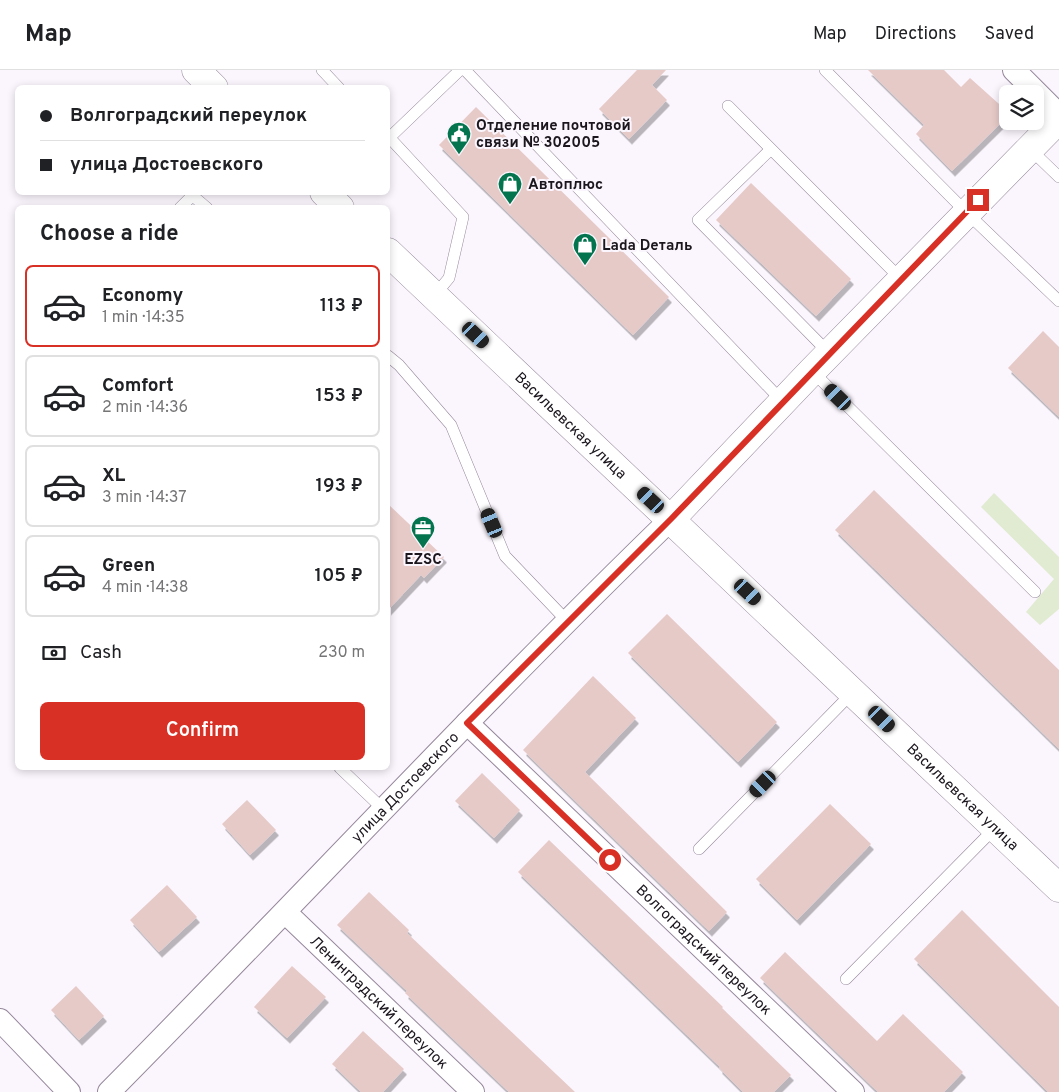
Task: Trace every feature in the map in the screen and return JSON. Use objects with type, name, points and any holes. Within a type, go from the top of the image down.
[{"type":"main road","points":[[196,70],[211,85]]},
{"type":"main road","name":"улица Достоевского","points":[[671,519],[782,401],[1059,117]]},
{"type":"main road","name":"Васильевская улица","points":[[390,254],[996,827],[1057,882]]},
{"type":"street","points":[[1014,70],[1059,117]]},
{"type":"street","name":"улица Достоевского","points":[[109,1092],[286,913],[383,810],[567,621],[671,519]]},
{"type":"street","name":"Волгоградский переулок","points":[[467,723],[853,1092]]},
{"type":"street","name":"Ленинградский переулок","points":[[286,913],[473,1092]]},
{"type":"street","points":[[0,1020],[69,1092]]},
{"type":"lane","points":[[322,70],[336,85]]},
{"type":"lane","points":[[390,136],[460,70]]},
{"type":"lane","points":[[465,70],[782,401]]},
{"type":"lane","points":[[825,70],[966,212],[1059,300]]},
{"type":"lane","points":[[728,106],[901,279]]},
{"type":"lane","points":[[390,140],[464,217],[449,278],[434,296]]},
{"type":"lane","points":[[1030,148],[1059,177]]},
{"type":"lane","points":[[771,149],[698,220],[820,362],[1035,592]]},
{"type":"lane","points":[[183,205],[193,195]]},
{"type":"lane","points":[[195,195],[204,205]]},
{"type":"lane","points":[[390,358],[399,365],[451,425],[505,556],[567,621]]},
{"type":"lane","points":[[699,849],[853,692]]},
{"type":"lane","points":[[342,770],[383,810]]},
{"type":"lane","points":[[846,979],[996,827]]},
{"type":"green space","points":[[994,493],[1059,557],[1059,609],[1040,625],[1026,612],[1054,579],[981,507]]},
{"type":"building","points":[[637,70],[666,70],[652,85],[667,100],[629,139],[599,109]]},
{"type":"building","points":[[868,70],[944,70],[961,87],[970,78],[999,104],[999,125],[952,171],[916,134],[924,125]]},
{"type":"building","points":[[476,107],[669,297],[633,335],[439,145]]},
{"type":"building","points":[[751,183],[851,279],[816,316],[716,220]]},
{"type":"building","points":[[1043,331],[1059,347],[1059,417],[1008,368]]},
{"type":"building","points":[[874,490],[1059,670],[1059,749],[835,530]]},
{"type":"building","points":[[390,506],[444,557],[424,578],[421,575],[390,608]]},
{"type":"building","points":[[667,614],[777,722],[738,762],[628,653]]},
{"type":"building","points":[[593,676],[636,718],[585,772],[727,912],[709,931],[523,750]]},
{"type":"building","points":[[482,773],[520,810],[494,838],[455,801]]},
{"type":"building","points":[[247,800],[276,830],[250,855],[222,824]]},
{"type":"building","points":[[830,804],[871,844],[797,920],[756,879]]},
{"type":"building","points":[[549,840],[791,1075],[774,1092],[743,1092],[720,1067],[518,872]]},
{"type":"building","points":[[167,885],[197,917],[159,952],[130,920]]},
{"type":"building","points":[[369,892],[409,930],[407,933],[575,1092],[509,1092],[405,993],[407,991],[337,925]]},
{"type":"building","points":[[962,910],[1059,1007],[1059,1092],[1048,1092],[914,959]]},
{"type":"building","points":[[785,952],[877,1041],[903,1014],[963,1072],[944,1092],[878,1092],[760,978]]},
{"type":"building","points":[[292,966],[326,997],[287,1038],[254,1007]]},
{"type":"building","points":[[76,986],[104,1016],[79,1040],[51,1010]]},
{"type":"building","points":[[363,1031],[404,1069],[383,1092],[361,1092],[332,1064]]},
{"type":"place","name":"Отделение почтовой связи № 302005","points":[[459,155]]},
{"type":"place","name":"Автоплюс","points":[[510,205]]},
{"type":"place","name":"Lada Dеталь","points":[[585,266]]},
{"type":"place","name":"EZSC","points":[[423,549]]},
{"type":"route","points":[[610,860],[467,723],[671,519],[978,200]]}]
